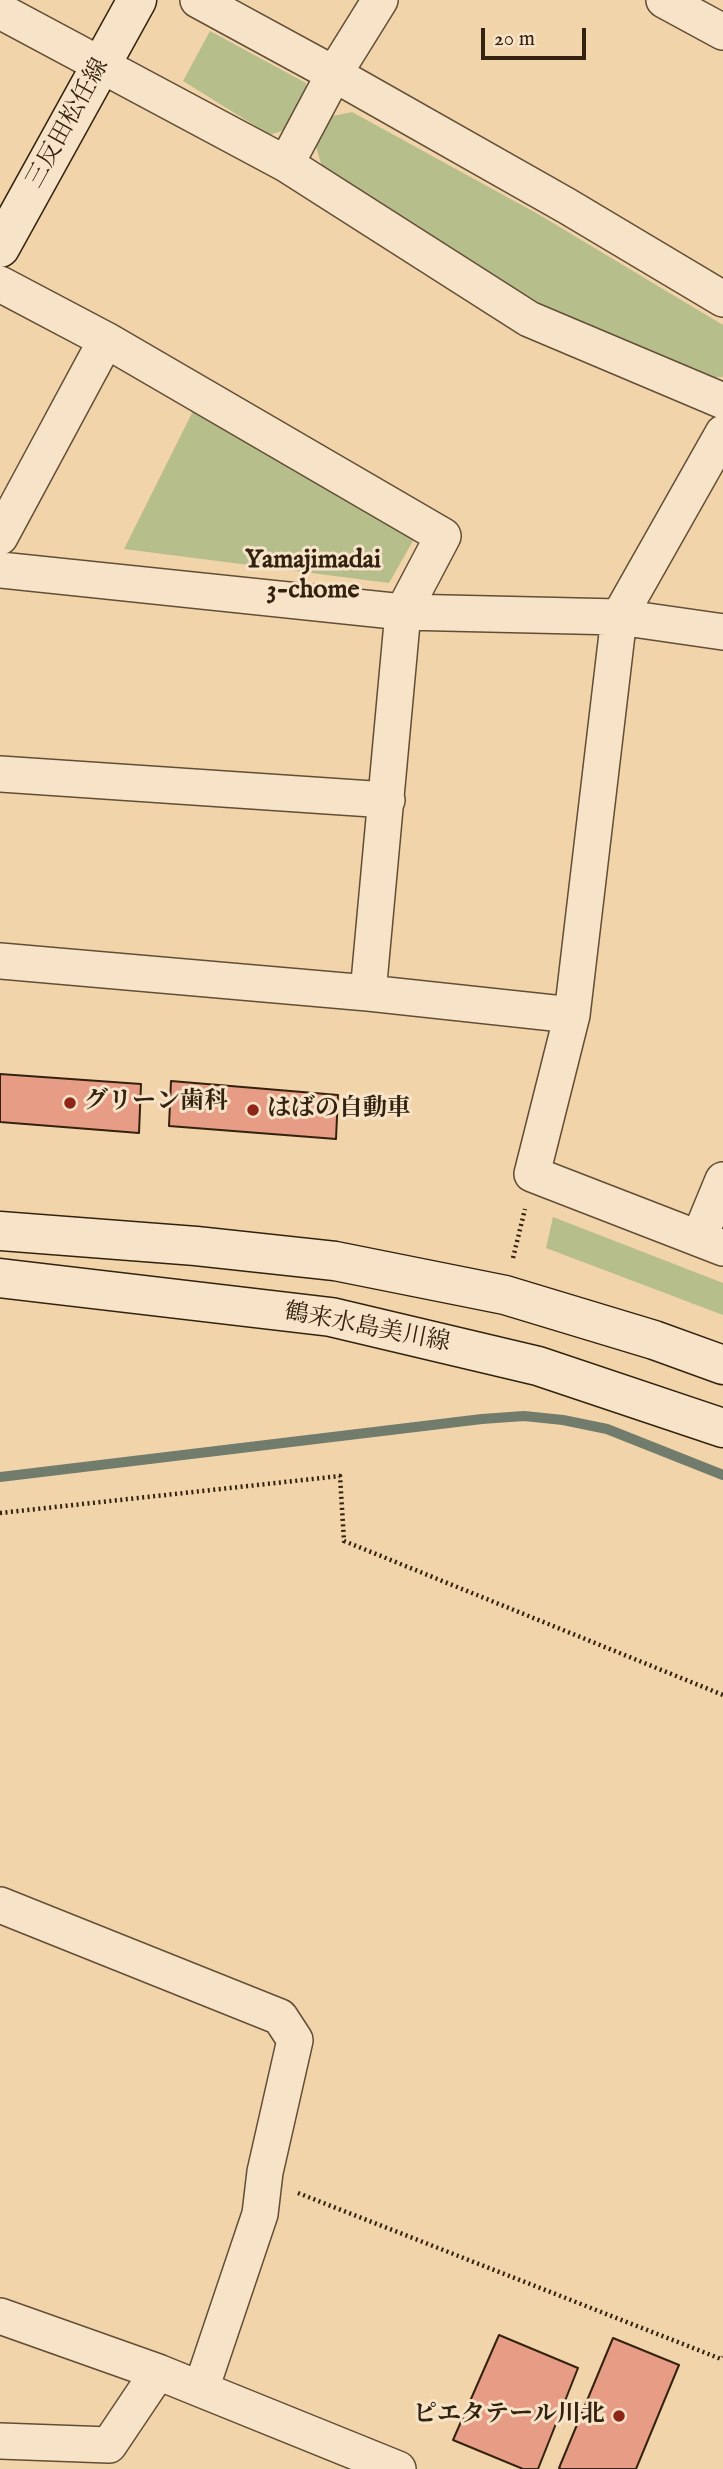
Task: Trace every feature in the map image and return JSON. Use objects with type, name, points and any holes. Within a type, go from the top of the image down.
[{"type":"main road","name":"三反田松任線","points":[[0,248],[137,0]]},
{"type":"main road","points":[[0,1231],[197,1246],[335,1261],[505,1295],[654,1340],[723,1365]]},
{"type":"main road","name":"鶴来水島美川線","points":[[0,1278],[331,1317],[538,1366],[723,1428]]},
{"type":"street","points":[[198,0],[567,206],[723,299]]},
{"type":"street","points":[[286,164],[334,74],[380,0]]},
{"type":"street","points":[[664,0],[723,32]]},
{"type":"street","points":[[0,11],[286,164],[529,318],[723,401]]},
{"type":"street","points":[[0,284],[106,340],[443,536],[403,612],[368,993]]},
{"type":"street","points":[[0,537],[106,340]]},
{"type":"street","points":[[723,433],[619,617],[572,1015],[532,1174],[711,1243],[723,1180]]},
{"type":"street","points":[[0,570],[403,612],[619,617],[723,632]]},
{"type":"street","points":[[0,774],[387,800]]},
{"type":"street","points":[[0,961],[368,993],[572,1015]]},
{"type":"street","points":[[0,1905],[280,2017],[295,2040],[264,2180],[260,2214],[201,2389]]},
{"type":"street","points":[[0,2316],[158,2372],[398,2469]]},
{"type":"street","points":[[1,2445],[109,2445],[158,2372]]},
{"type":"path","points":[[505,1295],[532,1174]]},
{"type":"path","points":[[0,1513],[340,1476],[344,1542],[723,1695]]},
{"type":"path","points":[[264,2180],[721,2359],[723,2357]]},
{"type":"green space","points":[[210,31],[306,83],[307,94],[287,129],[270,135],[183,81]]},
{"type":"green space","points":[[352,112],[538,214],[723,325],[723,377],[695,378],[614,347],[400,220],[322,167],[315,143],[333,116]]},
{"type":"green space","points":[[193,411],[417,534],[389,583],[124,549]]},
{"type":"green space","points":[[553,1217],[723,1283],[723,1315],[546,1248]]},
{"type":"building","name":"グリーン歯科","points":[[0,1074],[141,1084],[139,1133],[0,1122]]},
{"type":"building","name":"はばの自動車","points":[[171,1081],[338,1095],[336,1139],[169,1126]]},
{"type":"building","points":[[499,2335],[578,2368],[538,2469],[523,2469],[453,2440]]},
{"type":"building","name":"ピエタテール川北","points":[[613,2338],[679,2365],[636,2469],[561,2469],[559,2468]]},
{"type":"waterway","points":[[0,1477],[524,1416],[607,1429],[723,1475]]},
{"type":"place","name":"グリーン歯科","points":[[70,1103]]},
{"type":"place","name":"はばの自動車","points":[[253,1110]]},
{"type":"place","name":"ピエタテール川北","points":[[619,2416]]},
{"type":"district","name":"Yamajimadai 3-chome","points":[[313,577]]}]
